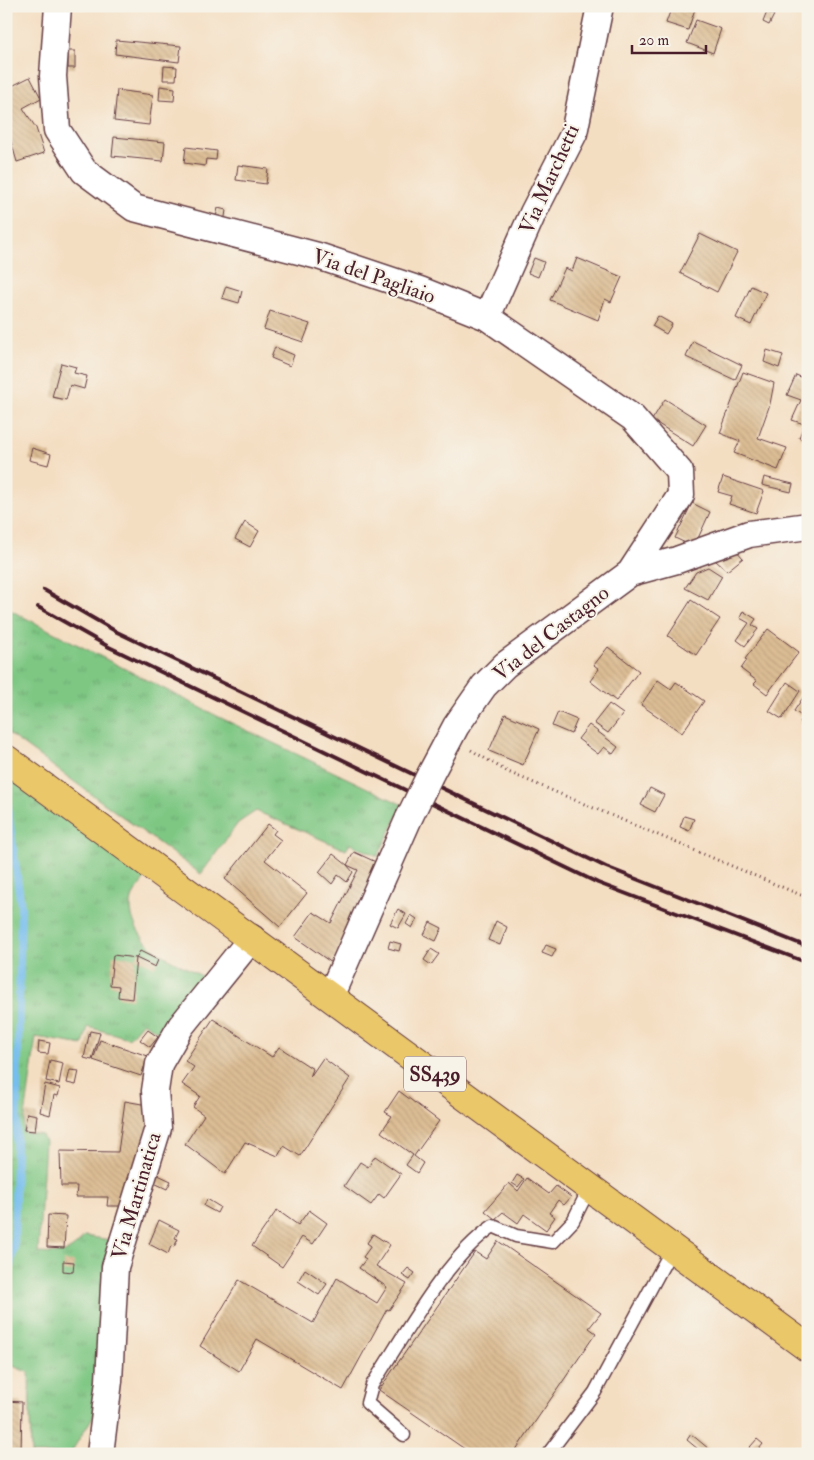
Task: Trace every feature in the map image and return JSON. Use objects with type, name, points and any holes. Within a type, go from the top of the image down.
[{"type":"main road","name":"SS439","points":[[6,759],[808,1348]]},
{"type":"street","name":"Via del Pagliaio","points":[[58,6],[53,76],[57,130],[84,171],[134,208],[318,256],[420,290],[487,317],[634,418],[680,472],[682,496],[630,573]]},
{"type":"street","name":"Via Marchetti","points":[[487,317],[533,213],[574,133],[600,6]]},
{"type":"street","name":"Via del Castagno","points":[[330,997],[430,775],[456,726],[484,686],[505,666],[630,573],[678,560],[748,534],[808,526]]},
{"type":"street","name":"Via Martinatica","points":[[100,1454],[108,1381],[115,1267],[158,1128],[155,1091],[159,1064],[181,1026],[252,938]]},
{"type":"lane","points":[[404,1435],[367,1403],[372,1385],[446,1272],[475,1238],[493,1226],[516,1236],[553,1242],[573,1221],[590,1187]]},
{"type":"lane","points":[[548,1454],[595,1392],[672,1249]]},
{"type":"path","points":[[456,726],[469,748],[508,772],[808,898]]},
{"type":"green space","points":[[6,608],[221,718],[403,805],[378,856],[350,844],[346,850],[256,811],[238,823],[201,874],[6,732]]},
{"type":"green space","points":[[6,772],[149,873],[131,902],[132,916],[138,930],[142,937],[157,951],[205,978],[160,1033],[143,1022],[129,1038],[88,1027],[83,1045],[36,1037],[23,1132],[42,1135],[45,1142],[38,1253],[64,1252],[74,1247],[84,1236],[111,1240],[99,1407],[70,1454],[31,1454],[29,1373],[6,1363]]},
{"type":"building","points":[[672,6],[687,6],[695,9],[688,30],[666,23]]},
{"type":"building","points":[[767,12],[774,15],[769,25],[763,22]]},
{"type":"building","points":[[696,20],[721,29],[713,53],[687,43]]},
{"type":"building","points":[[116,40],[181,46],[179,62],[115,54]]},
{"type":"building","points":[[68,51],[75,51],[75,68],[68,68]]},
{"type":"building","points":[[164,66],[177,67],[176,80],[163,80]]},
{"type":"building","points":[[30,77],[41,98],[23,108],[36,128],[44,153],[17,162],[9,134],[6,135],[6,89]]},
{"type":"building","points":[[160,86],[175,88],[174,101],[159,100]]},
{"type":"building","points":[[117,90],[153,95],[149,125],[114,121]]},
{"type":"building","points":[[114,137],[165,142],[163,161],[112,156]]},
{"type":"building","points":[[186,147],[217,151],[216,160],[206,159],[205,166],[184,163]]},
{"type":"building","points":[[238,165],[268,169],[266,184],[236,180]]},
{"type":"building","points":[[218,208],[226,210],[224,224],[215,222]]},
{"type":"building","points":[[700,234],[737,252],[717,292],[680,273]]},
{"type":"building","points":[[534,258],[544,262],[538,277],[528,273]]},
{"type":"building","points":[[577,258],[622,277],[611,302],[605,299],[598,320],[550,300],[565,268],[572,271]]},
{"type":"building","points":[[226,286],[242,291],[239,303],[222,298]]},
{"type":"building","points":[[751,286],[766,293],[751,325],[736,318]]},
{"type":"building","points":[[270,311],[310,324],[303,342],[264,329]]},
{"type":"building","points":[[658,316],[672,324],[666,334],[652,326]]},
{"type":"building","points":[[693,341],[742,365],[735,380],[686,357]]},
{"type":"building","points":[[275,347],[294,355],[290,366],[271,358]]},
{"type":"building","points":[[767,350],[783,355],[779,368],[764,362]]},
{"type":"building","points":[[61,363],[76,367],[74,373],[87,376],[84,389],[70,385],[66,400],[52,397]]},
{"type":"building","points":[[743,372],[774,383],[770,404],[758,438],[787,448],[778,470],[734,453],[740,441],[720,433]]},
{"type":"building","points":[[796,375],[808,380],[805,390],[808,391],[808,441],[799,438],[804,424],[792,420],[801,400],[787,395]]},
{"type":"building","points":[[665,399],[706,425],[693,446],[652,420]]},
{"type":"building","points":[[32,448],[51,454],[48,465],[29,460]]},
{"type":"building","points":[[723,477],[764,491],[756,513],[729,504],[732,496],[718,492]]},
{"type":"building","points":[[764,477],[793,484],[791,492],[762,485]]},
{"type":"building","points":[[692,503],[710,512],[694,547],[675,538]]},
{"type":"building","points":[[245,522],[259,531],[250,547],[235,539]]},
{"type":"building","points":[[728,549],[736,550],[743,558],[727,571],[715,560]]},
{"type":"building","points":[[708,567],[722,576],[708,600],[685,588],[696,572]]},
{"type":"building","points":[[691,600],[720,619],[696,655],[668,636]]},
{"type":"building","points":[[743,611],[756,619],[752,625],[758,629],[745,646],[737,640],[749,623],[740,618]]},
{"type":"building","points":[[768,629],[799,652],[767,694],[754,684],[757,681],[741,669],[747,660],[745,659]]},
{"type":"building","points":[[608,647],[639,671],[616,701],[590,681],[599,669],[594,665]]},
{"type":"building","points":[[658,680],[671,689],[676,682],[704,701],[682,733],[641,705]]},
{"type":"building","points":[[787,682],[800,691],[782,719],[769,711]]},
{"type":"building","points":[[808,690],[808,726],[800,722],[803,717],[794,711]]},
{"type":"building","points":[[609,704],[623,714],[608,733],[594,723]]},
{"type":"building","points":[[558,712],[577,720],[571,734],[552,726]]},
{"type":"building","points":[[505,714],[539,729],[523,765],[489,751]]},
{"type":"building","points":[[589,725],[618,747],[613,754],[604,747],[598,754],[578,739]]},
{"type":"building","points":[[650,788],[664,795],[655,812],[641,805]]},
{"type":"building","points":[[684,816],[694,819],[689,831],[680,827]]},
{"type":"building","points":[[268,824],[276,830],[273,834],[281,840],[265,860],[307,893],[280,927],[225,879]]},
{"type":"building","points":[[354,852],[378,863],[332,963],[295,937],[313,912],[331,923],[358,870],[347,865]]},
{"type":"building","points":[[333,854],[353,872],[347,882],[338,875],[332,884],[319,872]]},
{"type":"building","points":[[398,909],[406,914],[398,928],[390,924]]},
{"type":"building","points":[[411,915],[417,919],[412,928],[406,924]]},
{"type":"building","points":[[496,921],[507,927],[500,945],[488,940]]},
{"type":"building","points":[[430,922],[442,928],[436,941],[424,935]]},
{"type":"building","points":[[390,941],[401,944],[399,951],[388,948]]},
{"type":"building","points":[[546,945],[556,949],[552,957],[542,953]]},
{"type":"building","points":[[431,949],[439,954],[431,965],[424,960]]},
{"type":"building","points":[[140,951],[158,960],[155,967],[136,958]]},
{"type":"building","points":[[113,955],[136,958],[132,999],[118,997],[119,986],[110,985]]},
{"type":"building","points":[[213,1019],[272,1057],[279,1047],[313,1069],[310,1077],[323,1058],[350,1078],[300,1156],[284,1146],[278,1156],[245,1142],[225,1174],[185,1144],[204,1115],[193,1107],[200,1096],[182,1084],[194,1067],[185,1061]]},
{"type":"building","points":[[148,1030],[158,1037],[150,1047],[140,1040]]},
{"type":"building","points":[[90,1031],[100,1033],[92,1060],[84,1058]]},
{"type":"building","points":[[100,1040],[148,1056],[141,1076],[93,1060]]},
{"type":"building","points":[[39,1041],[50,1043],[48,1054],[38,1053]]},
{"type":"building","points":[[50,1060],[63,1063],[59,1084],[46,1081]]},
{"type":"building","points":[[70,1070],[79,1071],[76,1085],[67,1083]]},
{"type":"building","points":[[45,1084],[60,1088],[58,1096],[54,1095],[50,1115],[40,1112]]},
{"type":"building","points":[[399,1091],[439,1121],[414,1156],[423,1163],[417,1173],[406,1165],[413,1155],[381,1132],[392,1116],[385,1112]]},
{"type":"building","points":[[125,1101],[153,1106],[129,1206],[107,1206],[108,1197],[76,1197],[77,1186],[61,1186],[60,1151],[118,1152]]},
{"type":"building","points":[[27,1113],[37,1115],[35,1131],[24,1130]]},
{"type":"building","points":[[375,1156],[401,1174],[384,1198],[379,1194],[371,1205],[344,1186],[360,1162],[368,1167]]},
{"type":"building","points":[[158,1175],[171,1181],[167,1189],[154,1183]]},
{"type":"building","points":[[517,1175],[524,1179],[518,1187],[512,1183]]},
{"type":"building","points":[[527,1178],[549,1194],[556,1186],[571,1197],[564,1205],[558,1200],[549,1213],[555,1217],[546,1230],[524,1214],[518,1223],[503,1212],[495,1219],[485,1211],[509,1183],[518,1191]]},
{"type":"building","points":[[207,1199],[220,1207],[217,1213],[204,1206]]},
{"type":"building","points":[[277,1210],[298,1225],[309,1210],[327,1223],[313,1244],[302,1237],[282,1267],[252,1246]]},
{"type":"building","points":[[48,1215],[66,1216],[64,1248],[47,1247]]},
{"type":"building","points":[[159,1220],[179,1230],[175,1238],[178,1239],[174,1247],[171,1246],[168,1254],[149,1244]]},
{"type":"building","points":[[373,1234],[390,1245],[376,1266],[407,1284],[389,1310],[387,1309],[343,1390],[257,1339],[239,1371],[200,1346],[239,1280],[313,1323],[337,1278],[377,1303],[387,1287],[359,1268],[366,1259],[363,1257],[371,1246],[367,1243]]},
{"type":"building","points":[[498,1241],[601,1313],[589,1328],[596,1333],[513,1454],[472,1454],[379,1390],[475,1252],[486,1259]]},
{"type":"building","points":[[63,1261],[74,1262],[73,1272],[63,1271]]},
{"type":"building","points":[[408,1268],[415,1273],[410,1280],[402,1275]]},
{"type":"building","points":[[305,1269],[327,1284],[319,1295],[298,1281]]},
{"type":"building","points":[[6,1401],[22,1402],[21,1454],[6,1454]]},
{"type":"building","points":[[691,1434],[715,1454],[704,1454],[687,1440]]},
{"type":"building","points":[[757,1439],[763,1444],[755,1454],[744,1454]]},
{"type":"waterway","points":[[6,796],[21,906],[14,1249],[6,1281]]},
{"type":"railway","points":[[44,590],[117,632],[606,867],[808,947]]},
{"type":"railway","points":[[38,607],[109,647],[598,883],[808,963]]}]
